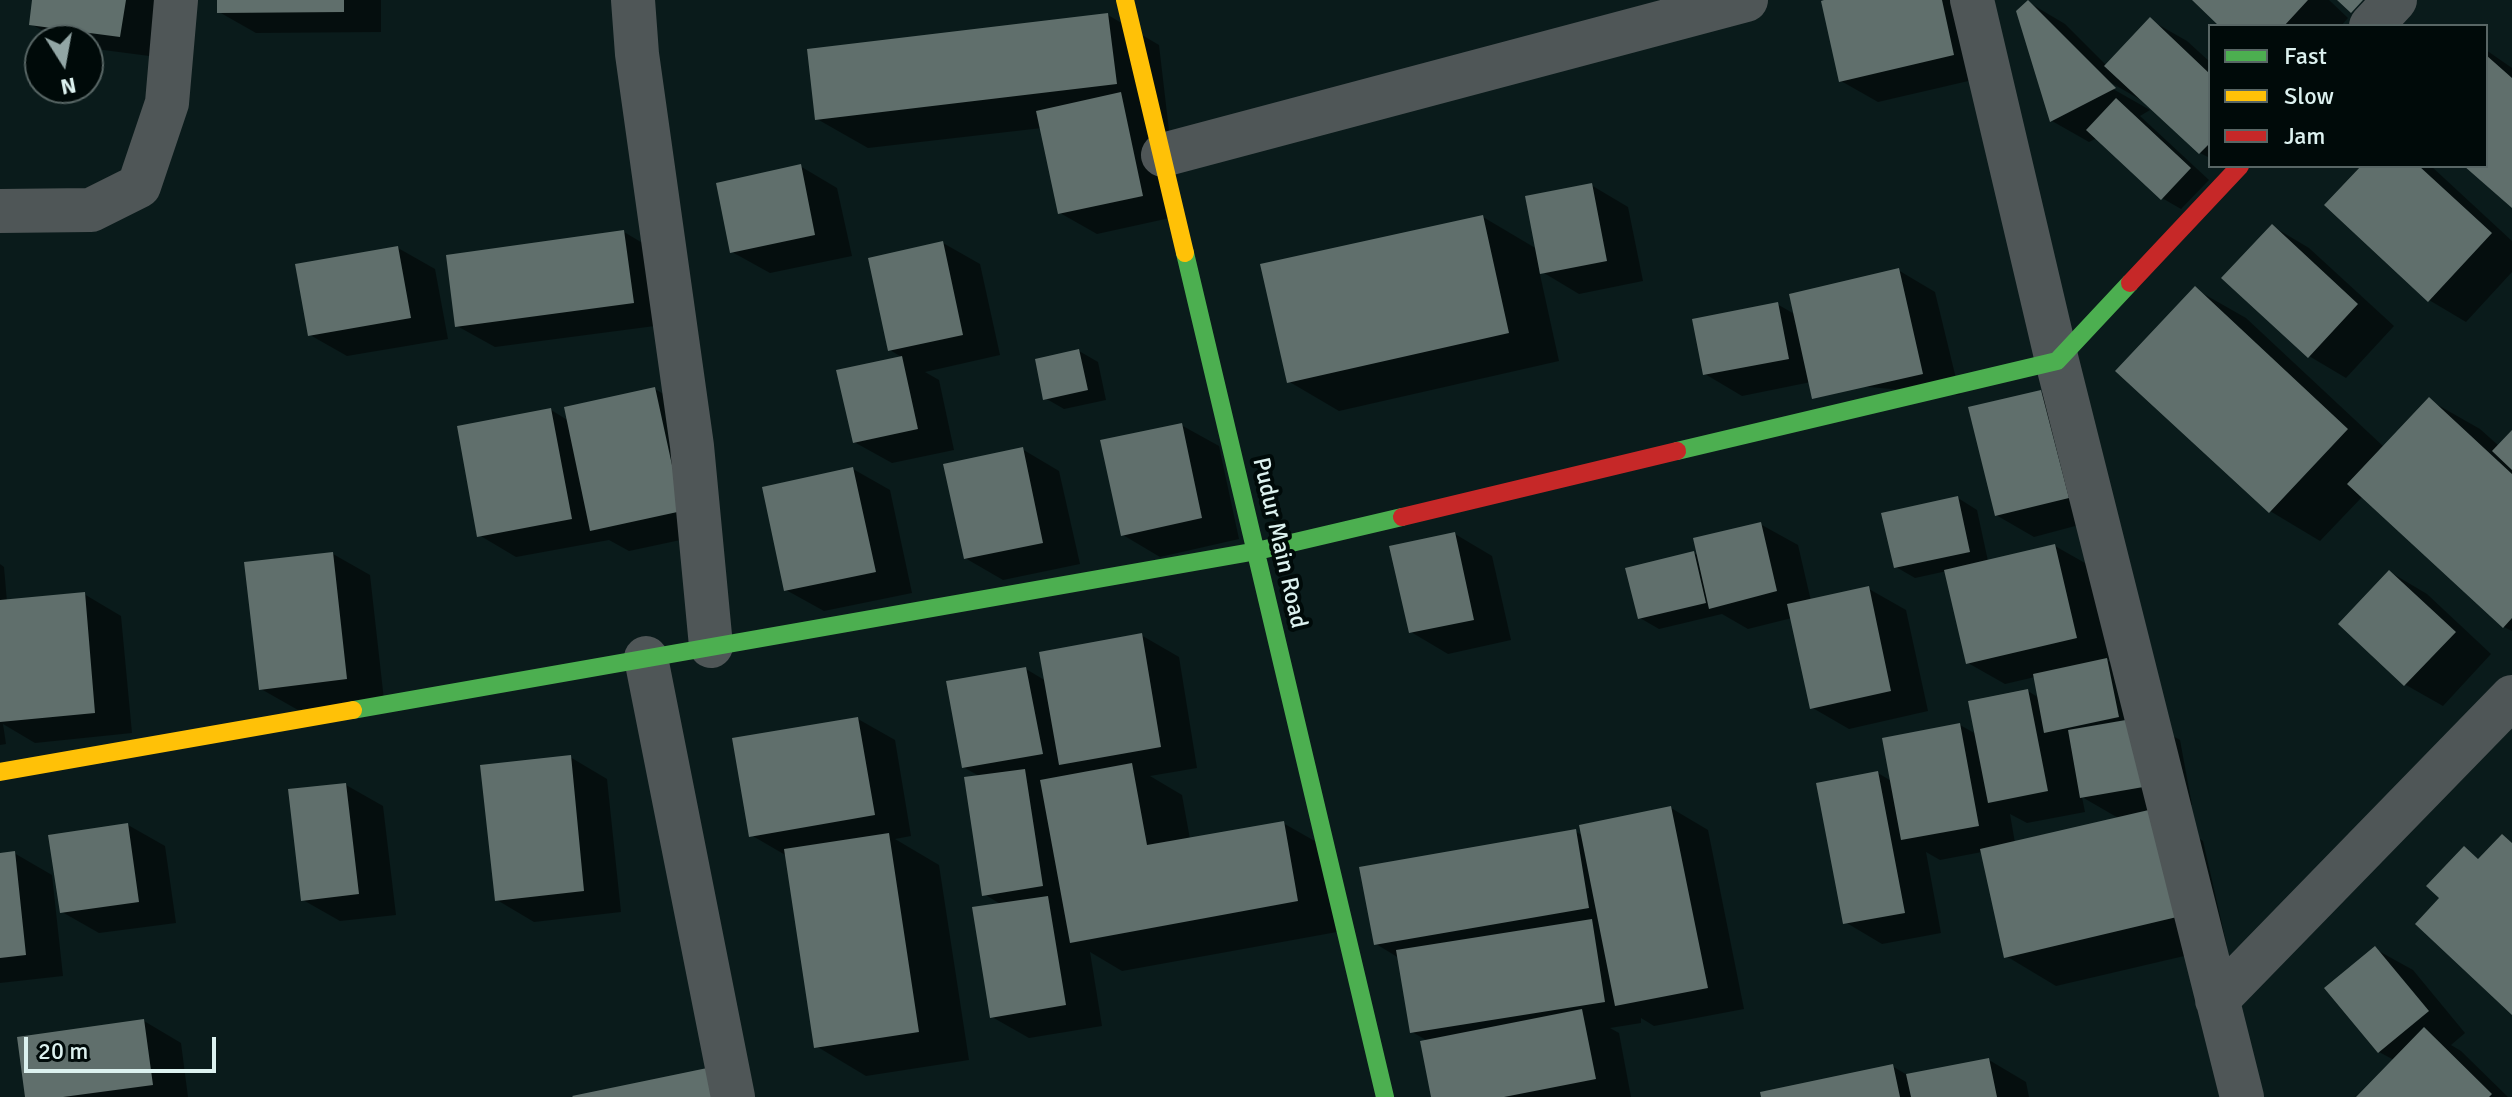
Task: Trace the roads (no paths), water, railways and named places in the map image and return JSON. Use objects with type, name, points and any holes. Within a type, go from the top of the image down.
[{"type":"street","points":[[0,211],[91,210],[139,186],[167,103],[176,0]]},
{"type":"street","points":[[633,0],[637,54],[692,446],[711,646]]},
{"type":"street","name":"Pudur Main Road","points":[[1125,0],[1385,1097]]},
{"type":"street","points":[[1163,155],[1746,0]]},
{"type":"street","points":[[1972,0],[2057,361],[2242,1097]]},
{"type":"street","points":[[2373,24],[2395,0]]},
{"type":"street","points":[[0,772],[1257,551],[2057,361],[2238,168]]},
{"type":"street","points":[[646,658],[733,1097]]},
{"type":"street","points":[[2217,1000],[2512,697]]}]
